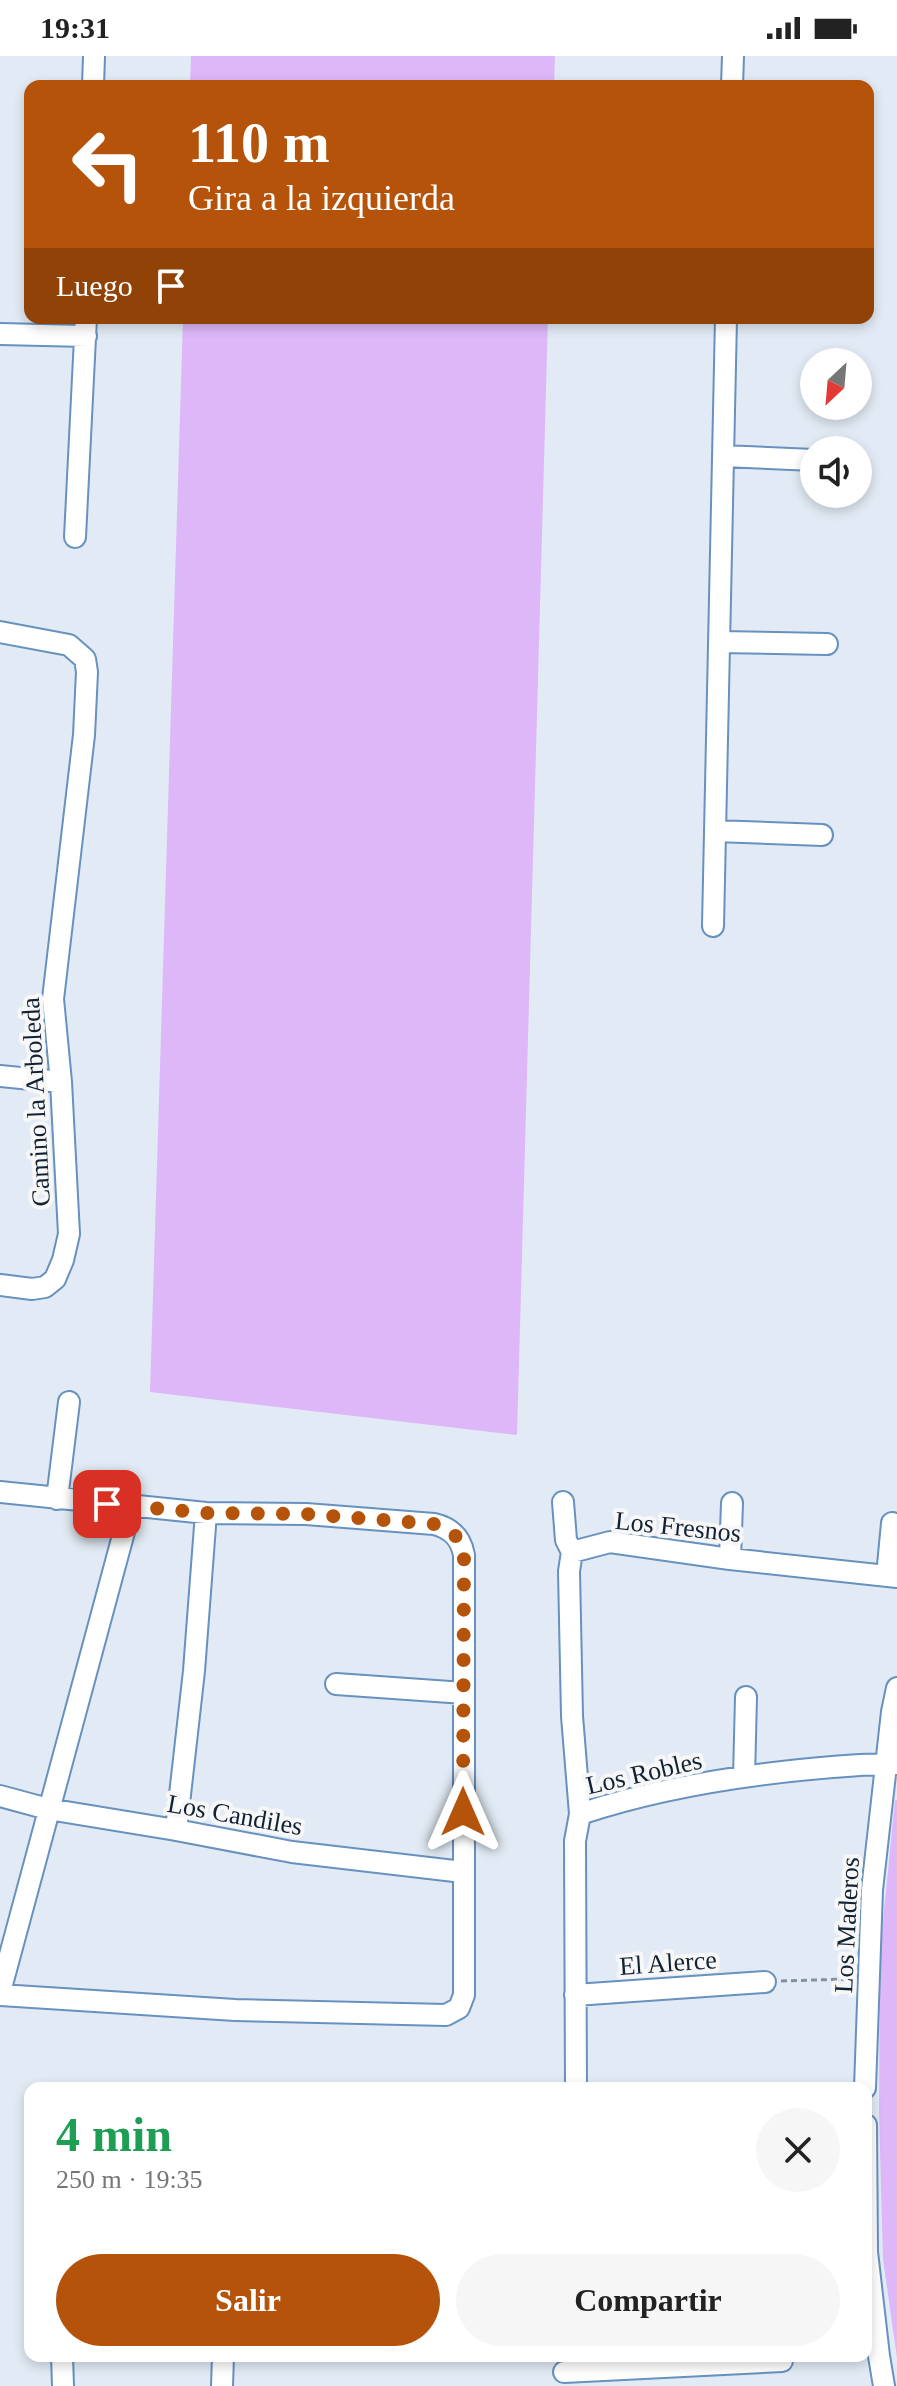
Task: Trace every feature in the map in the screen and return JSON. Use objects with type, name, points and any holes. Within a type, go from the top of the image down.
[{"type":"street","points":[[93,80],[94,56]]},
{"type":"street","points":[[732,80],[733,56]]},
{"type":"street","points":[[713,926],[726,324]]},
{"type":"street","points":[[0,334],[86,327],[75,537]]},
{"type":"street","points":[[723,456],[800,459]]},
{"type":"street","name":"Camino la Arboleda","points":[[0,632],[69,645],[85,659],[87,672],[84,735],[53,999],[69,1234],[55,1279],[45,1287],[32,1289],[0,1285]]},
{"type":"street","points":[[719,642],[827,644]]},
{"type":"street","points":[[715,831],[822,835]]},
{"type":"street","points":[[0,1076],[61,1082]]},
{"type":"street","points":[[57,1499],[69,1402]]},
{"type":"street","points":[[0,1492],[206,1513],[306,1514],[434,1524],[448,1529],[459,1540],[464,1555],[464,1995],[459,2008],[446,2015],[220,2009],[0,1994],[131,1506]]},
{"type":"street","points":[[563,1502],[566,1540],[572,1552],[569,1571],[572,1716],[580,1814]]},
{"type":"street","points":[[730,1559],[732,1503]]},
{"type":"street","points":[[176,1830],[194,1671],[206,1513]]},
{"type":"street","points":[[892,1523],[892,1576]]},
{"type":"street","name":"Los Fresnos","points":[[572,1552],[610,1542],[730,1559],[892,1576]]},
{"type":"street","points":[[336,1684],[464,1693]]},
{"type":"street","name":"Los Maderos","points":[[865,2082],[872,1890],[892,1765],[897,1688]]},
{"type":"street","points":[[744,1777],[746,1697]]},
{"type":"street","name":"Los Robles","points":[[576,2082],[575,1841],[580,1814],[613,1803],[744,1777],[862,1765],[892,1765]]},
{"type":"street","name":"Los Candiles","points":[[0,1796],[48,1809],[292,1852],[463,1872]]},
{"type":"street","name":"El Alerce","points":[[575,1995],[765,1982]]},
{"type":"street","points":[[872,2295],[884,2386]]},
{"type":"street","points":[[62,2362],[63,2386]]},
{"type":"street","points":[[222,2386],[223,2362]]},
{"type":"street","points":[[565,2371],[760,2362]]},
{"type":"path","points":[[765,1982],[870,1978]]},
{"type":"path","points":[[872,2356],[879,2356]]},
{"type":"shaded area","points":[[191,56],[555,56],[554,80],[190,80]]},
{"type":"shaded area","points":[[183,324],[548,324],[517,1435],[150,1392]]},
{"type":"shaded area","points":[[895,1800],[897,2358],[883,2259],[879,2112],[880,1951]]},
{"type":"route","points":[[107,1504],[206,1513],[306,1514],[434,1524],[454,1534],[464,1555],[463,1812]]}]
